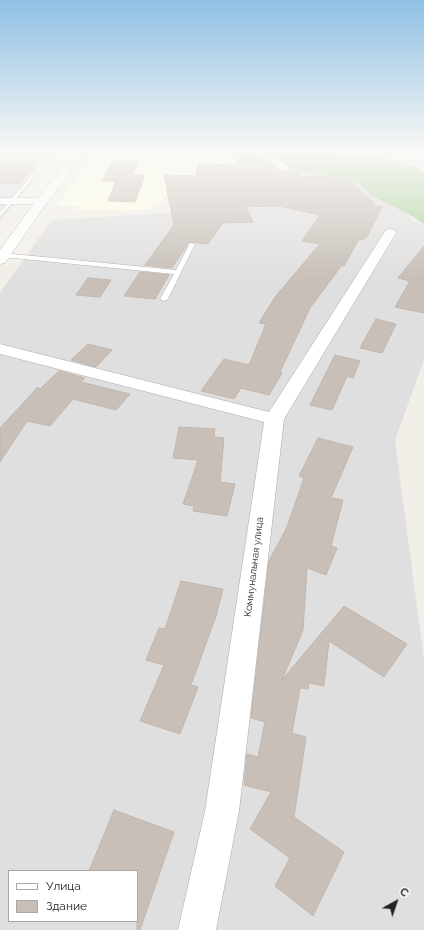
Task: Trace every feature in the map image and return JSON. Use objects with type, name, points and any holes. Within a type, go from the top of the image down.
[{"type":"street","points":[[2,257],[49,193]]},
{"type":"street","points":[[0,201],[42,202]]},
{"type":"street","name":"Коммунальная улица","points":[[197,930],[222,811],[274,419],[390,233]]},
{"type":"street","points":[[0,350],[274,419]]},
{"type":"lane","points":[[0,215],[19,193]]},
{"type":"lane","points":[[164,299],[192,244]]},
{"type":"lane","points":[[2,257],[178,272]]},
{"type":"shaded area","points":[[0,193],[23,193],[0,222]]},
{"type":"shaded area","points":[[66,193],[171,193],[160,203],[151,204],[151,210],[76,210],[80,206],[58,205]]},
{"type":"shaded area","points":[[276,193],[386,193],[415,222],[424,224],[424,360],[395,440],[424,660],[424,930],[0,930],[0,293],[52,220],[282,206]]},
{"type":"green space","points":[[369,193],[424,193],[424,224],[403,211]]},
{"type":"building","points":[[111,193],[138,193],[135,202],[108,201]]},
{"type":"building","points":[[168,193],[364,193],[374,203],[373,206],[382,207],[367,237],[363,240],[359,239],[344,266],[342,265],[310,308],[280,372],[282,373],[269,395],[241,388],[234,399],[201,391],[224,359],[249,365],[266,324],[259,323],[275,297],[320,244],[302,241],[320,215],[280,206],[246,207],[253,222],[223,223],[208,244],[189,242],[172,268],[145,265],[174,225]]},
{"type":"building","points":[[424,246],[424,313],[395,307],[410,281],[398,278]]},
{"type":"building","points":[[140,272],[169,275],[155,299],[124,296]]},
{"type":"building","points":[[88,278],[111,280],[100,297],[76,295]]},
{"type":"building","points":[[376,319],[396,324],[382,353],[360,348]]},
{"type":"building","points":[[88,344],[112,350],[96,367],[71,360]]},
{"type":"building","points":[[335,355],[360,361],[353,378],[347,376],[332,410],[310,405]]},
{"type":"building","points":[[59,371],[85,378],[81,382],[130,394],[116,410],[73,399],[50,426],[27,421],[0,462],[0,428],[38,387],[40,389]]},
{"type":"building","points":[[179,427],[215,429],[214,437],[224,438],[220,482],[235,484],[227,516],[193,511],[194,506],[183,504],[198,460],[173,458]]},
{"type":"building","points":[[318,438],[353,447],[331,498],[343,500],[331,546],[337,548],[326,575],[307,568],[303,630],[282,680],[344,606],[407,644],[384,677],[329,641],[324,686],[309,683],[308,689],[300,688],[292,733],[306,737],[294,817],[344,852],[313,916],[275,886],[290,858],[250,829],[271,792],[244,785],[247,754],[258,757],[265,722],[251,718],[269,561],[287,527],[304,478],[299,476]]},
{"type":"building","points":[[181,581],[223,589],[216,616],[191,685],[198,687],[180,734],[140,721],[164,665],[146,660],[159,628],[165,629]]},
{"type":"building","points":[[114,810],[174,832],[140,930],[137,930],[138,870],[89,870]]}]
